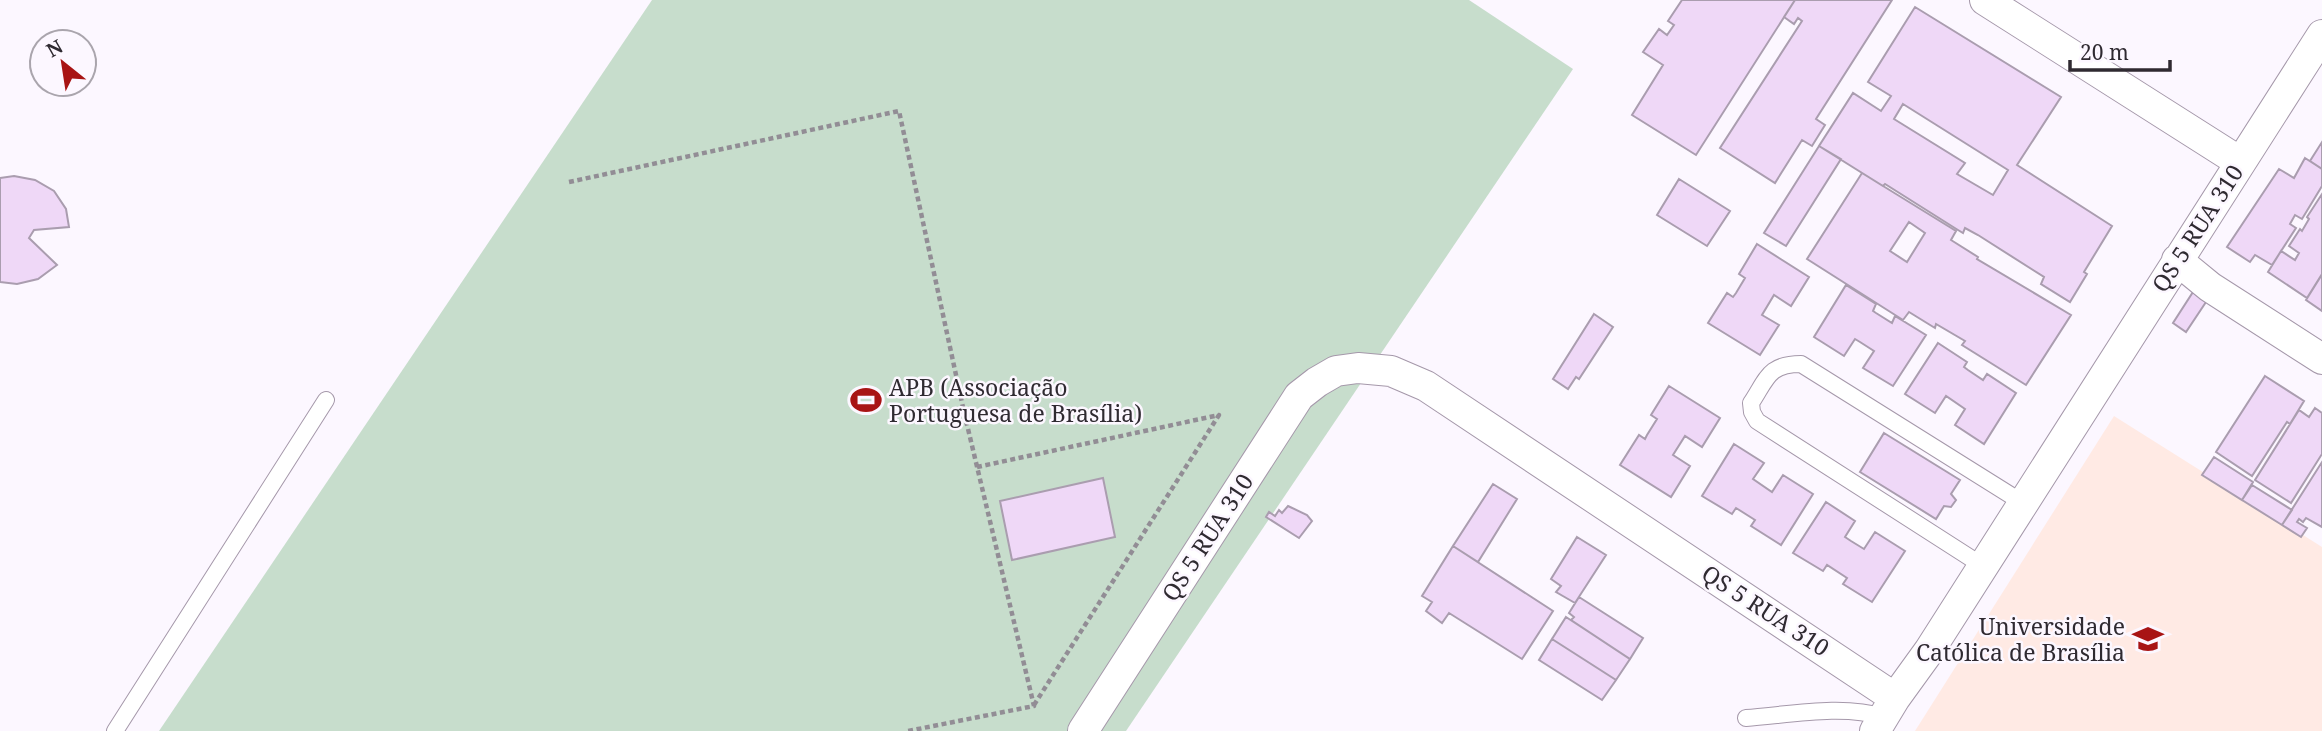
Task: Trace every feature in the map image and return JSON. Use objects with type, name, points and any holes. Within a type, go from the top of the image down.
[{"type":"street","points":[[1985,0],[2240,162]]},
{"type":"street","name":"QS 5 RUA 310","points":[[1083,731],[1299,396],[1336,371],[1358,368],[1391,370],[1426,386],[1884,715],[1929,651],[2322,34]]},
{"type":"street","points":[[2177,260],[2210,287],[2322,359]]},
{"type":"lane","points":[[1983,566],[1757,421],[1751,403],[1775,368],[1786,364],[1801,364],[2023,503]]},
{"type":"lane","points":[[115,731],[326,400]]},
{"type":"lane","points":[[1746,718],[1842,711],[1884,715]]},
{"type":"path","points":[[569,182],[899,111],[977,467],[1034,706]]},
{"type":"path","points":[[908,731],[1034,706],[1219,415],[977,467]]},
{"type":"shaded area","name":"Universidade Católica de Brasília","points":[[2114,416],[2322,547],[2322,731],[1915,731]]},
{"type":"green space","name":"APB (Associação Portuguesa de Brasília)","points":[[652,0],[1469,0],[1573,69],[1126,731],[159,731]]},
{"type":"building","points":[[1682,0],[1795,0],[1696,155],[1632,115],[1663,65],[1643,52],[1659,29],[1667,35],[1674,25],[1668,21]]},
{"type":"building","points":[[1795,0],[1892,0],[1816,119],[1825,125],[1812,146],[1802,140],[1775,183],[1720,148],[1802,21],[1798,18],[1794,24],[1784,17]]},
{"type":"building","points":[[1915,7],[2061,97],[2017,165],[2112,226],[2084,272],[2087,274],[2070,302],[2041,284],[2044,277],[1978,235],[1965,228],[1963,233],[1819,146],[1853,93],[1881,111],[1891,96],[1868,82]],"holes":[[[1903,104],[2008,170],[1993,195],[1957,174],[1965,163],[1894,119]]]},
{"type":"building","points":[[2322,142],[2322,169],[2310,161]]},
{"type":"building","points":[[1819,146],[1841,159],[1786,246],[1764,233]]},
{"type":"building","points":[[2305,158],[2322,169],[2322,186],[2302,219],[2295,215],[2290,224],[2296,228],[2272,265],[2255,255],[2250,262],[2227,247],[2279,169],[2294,178]]},
{"type":"building","points":[[1862,173],[1956,231],[1951,240],[1978,257],[1977,259],[2071,315],[2026,385],[1962,345],[1965,341],[1936,324],[1935,328],[1909,312],[1903,320],[1807,259]],"holes":[[[1909,222],[1925,233],[1907,262],[1890,251]]]},
{"type":"building","points":[[14,176],[35,180],[54,191],[66,209],[69,227],[34,230],[29,238],[57,265],[38,279],[17,284],[0,282],[0,178]]},
{"type":"building","points":[[1679,179],[1730,211],[1707,246],[1657,215]]},
{"type":"building","points":[[2322,194],[2322,274],[2307,298],[2268,272],[2281,251],[2295,260],[2299,253],[2289,246],[2300,229],[2302,231],[2309,219],[2307,217]]},
{"type":"building","points":[[1757,244],[1809,277],[1791,306],[1774,295],[1762,315],[1779,325],[1760,355],[1708,323],[1727,293],[1733,297],[1736,293],[1745,278],[1739,274]]},
{"type":"building","points":[[2322,277],[2322,311],[2306,300]]},
{"type":"building","points":[[1846,285],[1876,304],[1873,311],[1892,323],[1895,316],[1926,335],[1893,386],[1863,368],[1874,351],[1860,342],[1855,339],[1844,356],[1814,337]]},
{"type":"building","points":[[2193,292],[2206,302],[2186,332],[2173,323]]},
{"type":"building","points":[[1594,314],[1613,327],[1579,379],[1576,377],[1568,389],[1553,379]]},
{"type":"building","points":[[1938,343],[1967,362],[1964,367],[1983,380],[1987,374],[2016,393],[1984,444],[1955,425],[1965,409],[1946,396],[1935,413],[1905,394]]},
{"type":"building","points":[[2265,376],[2304,401],[2252,476],[2216,452]]},
{"type":"building","points":[[1669,386],[1720,418],[1702,447],[1685,436],[1673,455],[1690,466],[1671,497],[1620,465],[1639,435],[1645,439],[1657,419],[1651,415]]},
{"type":"building","points":[[2315,408],[2322,413],[2322,454],[2291,503],[2255,480],[2299,410],[2309,417]]},
{"type":"building","points":[[1884,433],[1960,480],[1951,494],[1956,500],[1951,507],[1944,506],[1936,519],[1860,472]]},
{"type":"building","points":[[1734,444],[1764,463],[1753,479],[1772,492],[1783,475],[1813,494],[1781,545],[1751,526],[1755,520],[1736,508],[1732,514],[1702,496]]},
{"type":"building","points":[[2214,457],[2253,482],[2242,500],[2202,475]]},
{"type":"building","points":[[2322,462],[2322,527],[2306,518],[2303,522],[2299,519],[2297,522],[2307,528],[2301,537],[2282,525]]},
{"type":"building","points":[[1103,478],[1115,537],[1012,560],[1000,501]]},
{"type":"building","points":[[1493,484],[1517,499],[1478,562],[1453,546]]},
{"type":"building","points":[[2252,485],[2292,510],[2282,525],[2242,500]]},
{"type":"building","points":[[1826,502],[1855,521],[1845,537],[1851,541],[1864,549],[1875,532],[1905,551],[1872,602],[1843,584],[1847,578],[1827,565],[1823,571],[1793,553]]},
{"type":"building","points":[[1288,506],[1307,515],[1312,521],[1299,538],[1266,517],[1269,512],[1275,516],[1279,510],[1282,513]]},
{"type":"building","points":[[1577,537],[1606,555],[1575,603],[1556,592],[1561,586],[1551,579]]},
{"type":"building","points":[[1453,546],[1553,611],[1522,659],[1449,613],[1442,623],[1426,611],[1432,602],[1422,596]]},
{"type":"building","points":[[1579,597],[1643,638],[1630,659],[1571,620],[1574,617],[1569,613]]},
{"type":"building","points":[[1566,617],[1630,659],[1616,680],[1552,639]]},
{"type":"building","points":[[1552,639],[1616,680],[1602,700],[1539,660]]},
{"type":"place","name":"APB (Associação Portuguesa de Brasília)","points":[[866,400]]},
{"type":"place","name":"Universidade Católica de Brasília","points":[[2148,639]]}]
